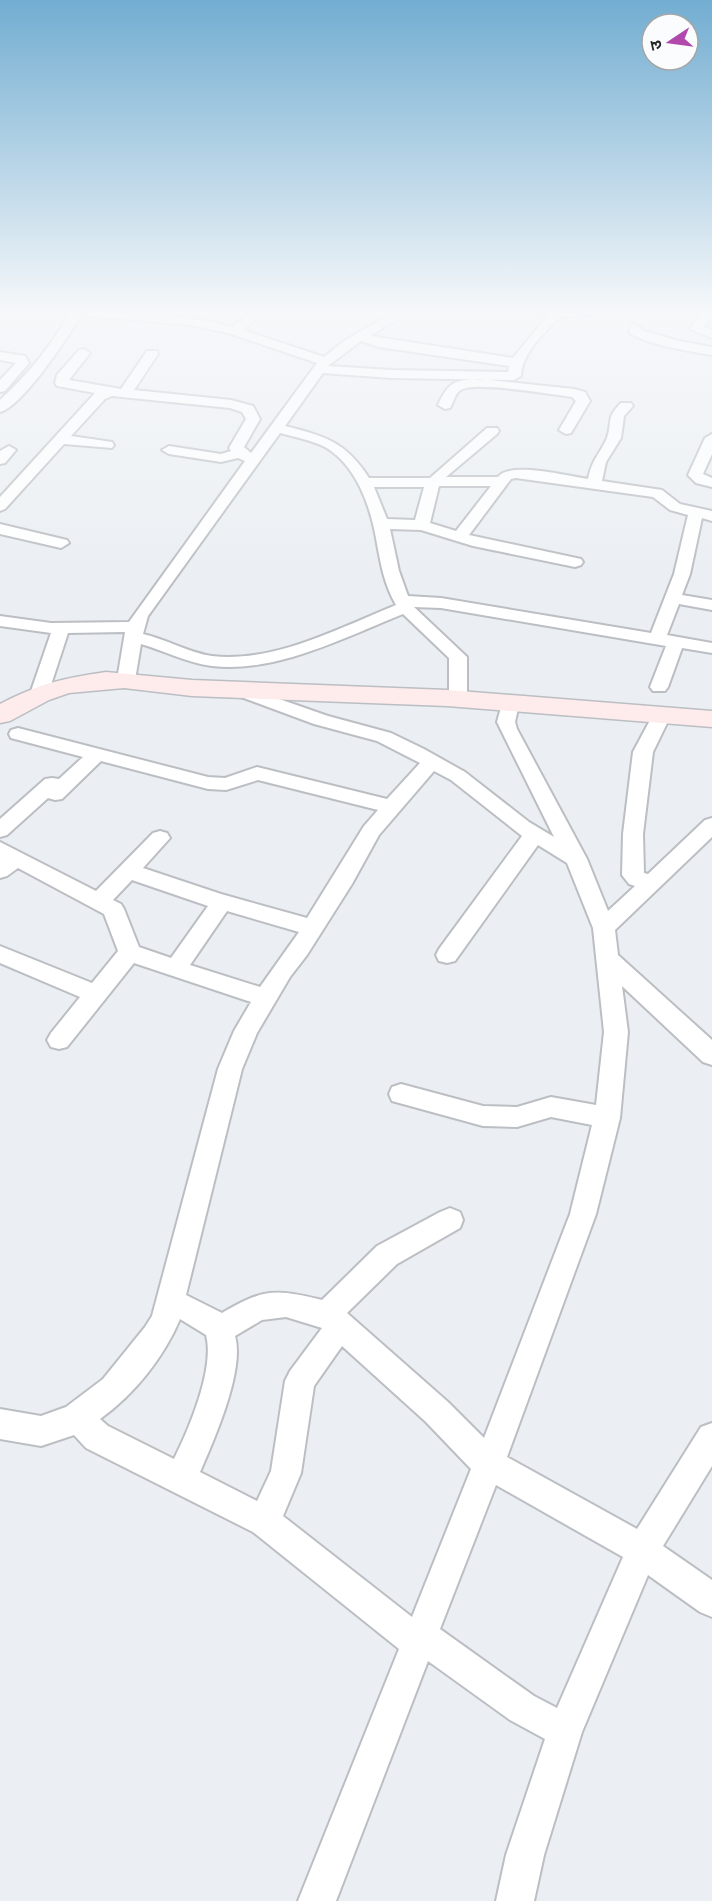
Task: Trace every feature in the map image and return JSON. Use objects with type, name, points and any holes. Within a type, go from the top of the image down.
[{"type":"street","points":[[0,506],[98,399]]},
{"type":"street","points":[[185,399],[231,404],[248,409],[253,419],[236,448],[240,453],[255,459]]},
{"type":"street","points":[[126,680],[134,632],[198,535],[298,399]]},
{"type":"street","points":[[445,405],[448,399]]},
{"type":"street","points":[[566,430],[583,401],[582,399]]},
{"type":"street","points":[[594,483],[599,462],[614,438],[617,415],[626,406]]},
{"type":"street","points":[[278,428],[323,441],[334,447],[344,456],[364,483],[376,508],[390,571],[404,604],[423,629],[458,657],[458,699]]},
{"type":"street","points":[[422,525],[430,490],[439,475],[480,444],[492,431]]},
{"type":"street","points":[[657,639],[682,574],[703,497],[695,471],[712,438]]},
{"type":"street","points":[[61,439],[107,445]]},
{"type":"street","points":[[170,450],[221,458],[240,453]]},
{"type":"street","points":[[459,537],[502,481],[510,474],[524,473],[594,483],[657,493],[666,498],[703,497]]},
{"type":"street","points":[[0,478],[23,481]]},
{"type":"street","points":[[364,483],[502,481]]},
{"type":"street","points":[[381,524],[422,525],[459,537],[575,562]]},
{"type":"street","points":[[0,529],[61,543]]},
{"type":"street","points":[[673,598],[712,605]]},
{"type":"street","points":[[0,621],[32,627],[134,632],[198,658],[214,661],[242,661],[305,646],[404,604],[441,603],[712,648]]},
{"type":"street","points":[[61,628],[39,694],[9,724],[98,753],[208,783],[226,784],[257,773],[391,807]]},
{"type":"street","points":[[658,687],[676,642]]},
{"type":"street","points":[[39,694],[86,682],[126,680],[192,688],[458,699],[712,718]]},
{"type":"street","points":[[239,690],[321,720],[384,737],[432,761],[458,776],[535,834],[576,859]]},
{"type":"street","points":[[317,1901],[583,1214],[607,1118],[615,1032],[604,928],[576,859],[508,729],[506,722],[510,704]]},
{"type":"street","points":[[654,882],[637,879],[633,875],[633,834],[643,752],[662,715]]},
{"type":"street","points":[[0,830],[98,753]]},
{"type":"street","points":[[0,1424],[38,1431],[55,1428],[77,1417],[100,1401],[147,1351],[165,1320],[230,1069],[246,1031],[313,928],[371,831],[432,761]]},
{"type":"street","points":[[604,928],[712,825]]},
{"type":"street","points":[[447,954],[535,834]]},
{"type":"street","points":[[99,901],[160,838]]},
{"type":"street","points":[[6,859],[113,909],[130,952],[138,958],[266,998]]},
{"type":"street","points":[[128,871],[222,902],[313,928]]},
{"type":"street","points":[[176,968],[222,902]]},
{"type":"street","points":[[59,1040],[130,952]]},
{"type":"street","points":[[0,954],[95,994]]},
{"type":"street","points":[[608,959],[712,1055]]},
{"type":"street","points":[[401,1094],[483,1116],[517,1117],[551,1107],[607,1118]]},
{"type":"street","points":[[264,1521],[288,1466],[300,1381],[333,1320],[387,1255],[450,1220]]},
{"type":"street","points":[[169,1301],[212,1322],[219,1330],[222,1348],[207,1420],[181,1479]]},
{"type":"street","points":[[219,1330],[256,1308],[271,1305],[286,1304],[333,1320],[437,1412],[487,1463],[642,1551],[712,1600]]},
{"type":"street","points":[[77,1417],[97,1437],[264,1521],[420,1639],[522,1708],[565,1731]]},
{"type":"street","points":[[515,1901],[525,1855],[565,1731],[642,1551],[712,1438]]}]
